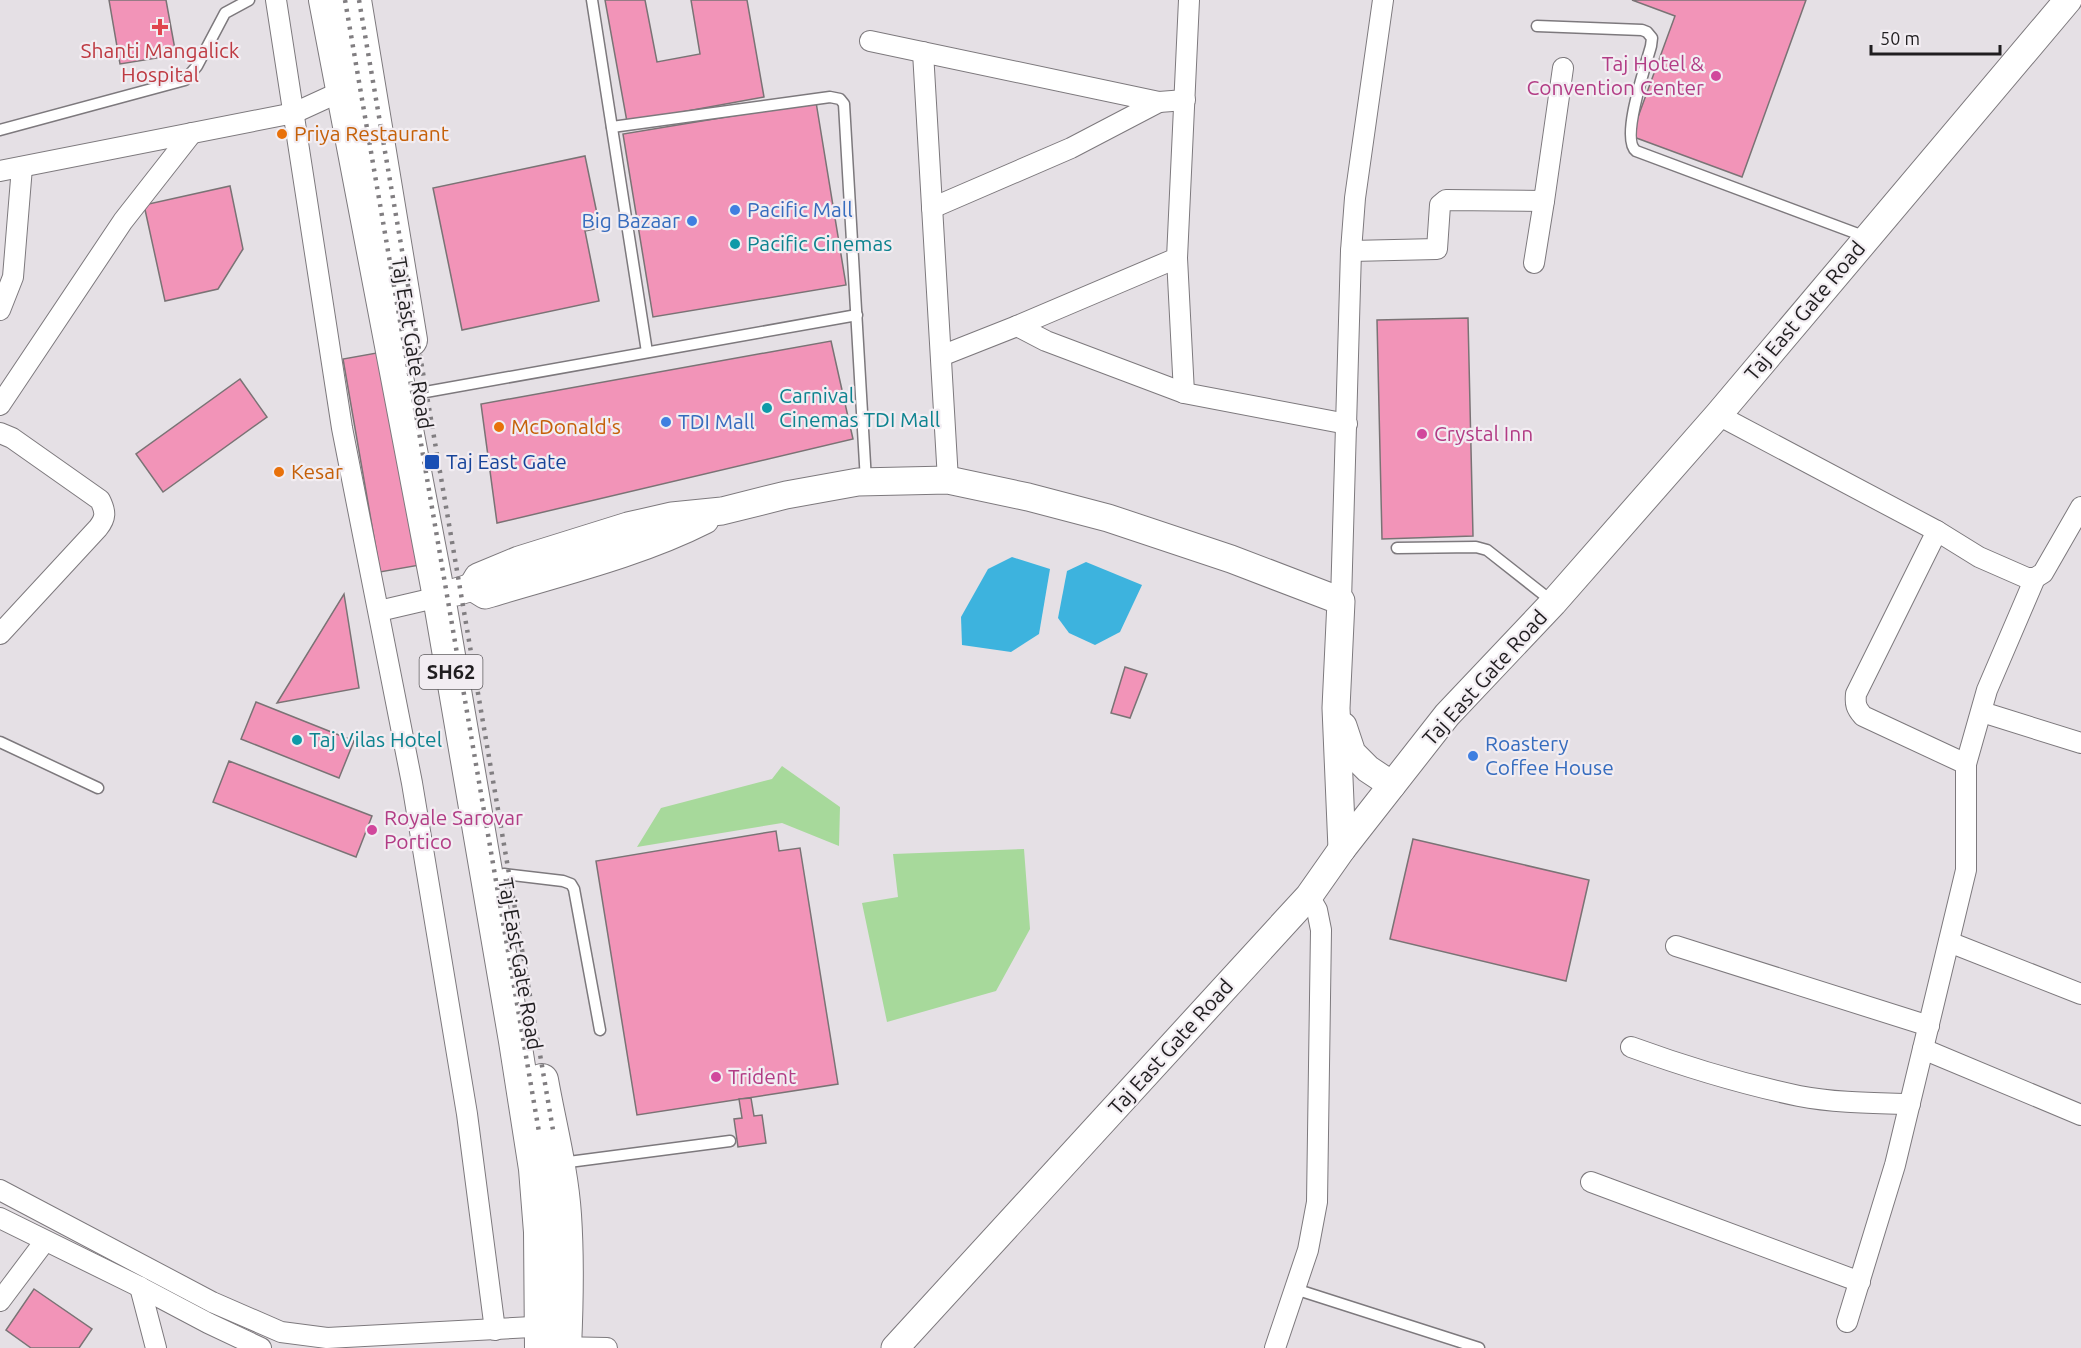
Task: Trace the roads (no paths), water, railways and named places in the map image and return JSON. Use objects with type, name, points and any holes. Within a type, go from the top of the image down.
[{"type":"main road","name":"SH62","points":[[325,0],[342,91],[455,592],[535,1169],[551,1341]]},
{"type":"main road","name":"Taj East Gate Road","points":[[355,0],[420,393],[504,874],[558,1164],[566,1236],[551,1341]]},
{"type":"main road","name":"Taj East Gate Road","points":[[896,1348],[1309,896],[1342,849],[1447,715],[1553,603],[1718,415],[2068,0]]},
{"type":"main road","points":[[455,592],[478,577],[519,560],[592,537],[672,516],[722,511],[786,495],[866,481],[948,480],[1028,497],[1108,518],[1231,559],[1341,601],[1336,708],[1342,849]]},
{"type":"main road","points":[[1336,708],[1352,753],[1368,769],[1392,785]]},
{"type":"street","points":[[276,0],[342,428],[412,783],[467,1114],[495,1330]]},
{"type":"street","points":[[1184,393],[1177,258],[1189,0]]},
{"type":"street","points":[[1341,601],[1351,251],[1355,198],[1383,0]]},
{"type":"street","points":[[870,40],[1159,102],[1185,100]]},
{"type":"street","points":[[922,52],[948,480]]},
{"type":"street","points":[[1534,263],[1563,68]]},
{"type":"street","points":[[0,171],[294,113],[342,91]]},
{"type":"street","points":[[932,208],[1071,148],[1159,102]]},
{"type":"street","points":[[0,405],[123,221],[192,134]]},
{"type":"street","points":[[0,310],[13,277],[22,166]]},
{"type":"street","points":[[1351,251],[1437,249],[1440,205],[1446,200],[1544,201]]},
{"type":"street","points":[[941,356],[1177,258]]},
{"type":"street","points":[[1017,326],[1046,341],[1184,393],[1347,424]]},
{"type":"street","points":[[1718,415],[1936,531],[1979,557],[2020,576],[2035,578],[2040,576],[2081,507]]},
{"type":"street","points":[[0,433],[12,438],[100,501],[105,509],[104,520],[98,528],[0,634]]},
{"type":"street","points":[[1936,531],[1856,694],[1855,703],[1857,710],[1863,716],[1966,764]]},
{"type":"street","points":[[1847,1322],[1895,1165],[1966,870],[1966,764],[1987,690],[2035,578]]},
{"type":"street","points":[[378,611],[455,592]]},
{"type":"street","points":[[1982,712],[2081,743]]},
{"type":"street","points":[[1275,1348],[1308,1250],[1317,1202],[1321,930],[1317,909],[1309,896]]},
{"type":"street","points":[[1949,942],[2081,994]]},
{"type":"street","points":[[1676,946],[1929,1026]]},
{"type":"street","points":[[1631,1047],[1733,1080],[1801,1096],[1850,1102],[1910,1104]]},
{"type":"street","points":[[1923,1049],[2081,1115]]},
{"type":"street","points":[[1591,1182],[1860,1282]]},
{"type":"street","points":[[0,1190],[212,1302],[281,1332],[327,1338],[495,1330],[551,1341],[607,1348]]},
{"type":"street","points":[[0,1218],[261,1348]]},
{"type":"street","points":[[0,1301],[45,1241]]},
{"type":"street","points":[[140,1287],[156,1348]]},
{"type":"lane","points":[[0,130],[185,80],[197,66],[232,4],[249,0]]},
{"type":"lane","points":[[592,0],[647,352]]},
{"type":"lane","points":[[1537,26],[1647,32],[1652,38],[1651,46],[1635,104],[1630,138],[1632,148],[1636,152],[1867,237]]},
{"type":"lane","points":[[612,127],[830,97],[840,99],[844,104],[866,481]]},
{"type":"lane","points":[[420,393],[857,315]]},
{"type":"lane","points":[[1397,548],[1476,547],[1487,550],[1553,603]]},
{"type":"lane","points":[[0,742],[98,789]]},
{"type":"lane","points":[[504,874],[571,884],[574,889],[600,1030]]},
{"type":"lane","points":[[558,1164],[730,1141]]},
{"type":"lane","points":[[1295,1290],[1479,1348]]},
{"type":"water","points":[[1012,557],[1050,569],[1039,634],[1011,652],[962,645],[961,617],[988,569]]},
{"type":"water","points":[[1086,562],[1142,585],[1120,632],[1095,645],[1069,633],[1058,618],[1067,571]]},
{"type":"railway","points":[[345,0],[539,1132]]},
{"type":"railway","points":[[359,0],[553,1130]]},
{"type":"place","name":"Shanti Mangalick Hospital","points":[[160,27]]},
{"type":"place","name":"Taj Hotel & Convention Center","points":[[1716,76]]},
{"type":"place","name":"Priya Restaurant","points":[[282,134]]},
{"type":"place","name":"Pacific Mall","points":[[735,210]]},
{"type":"place","name":"Big Bazaar","points":[[692,221]]},
{"type":"place","name":"Pacific Cinemas","points":[[735,244]]},
{"type":"place","name":"Carnival Cinemas TDI Mall","points":[[767,408]]},
{"type":"place","name":"TDI Mall","points":[[666,422]]},
{"type":"place","name":"McDonald's","points":[[499,427]]},
{"type":"place","name":"Crystal Inn","points":[[1422,434]]},
{"type":"place","name":"Taj East Gate","points":[[432,462]]},
{"type":"place","name":"Kesar","points":[[279,472]]},
{"type":"place","name":"Taj Vilas Hotel","points":[[297,740]]},
{"type":"place","name":"Roastery Coffee House","points":[[1473,756]]},
{"type":"place","name":"Royale Sarovar Portico","points":[[372,830]]},
{"type":"place","name":"Trident","points":[[716,1077]]}]
